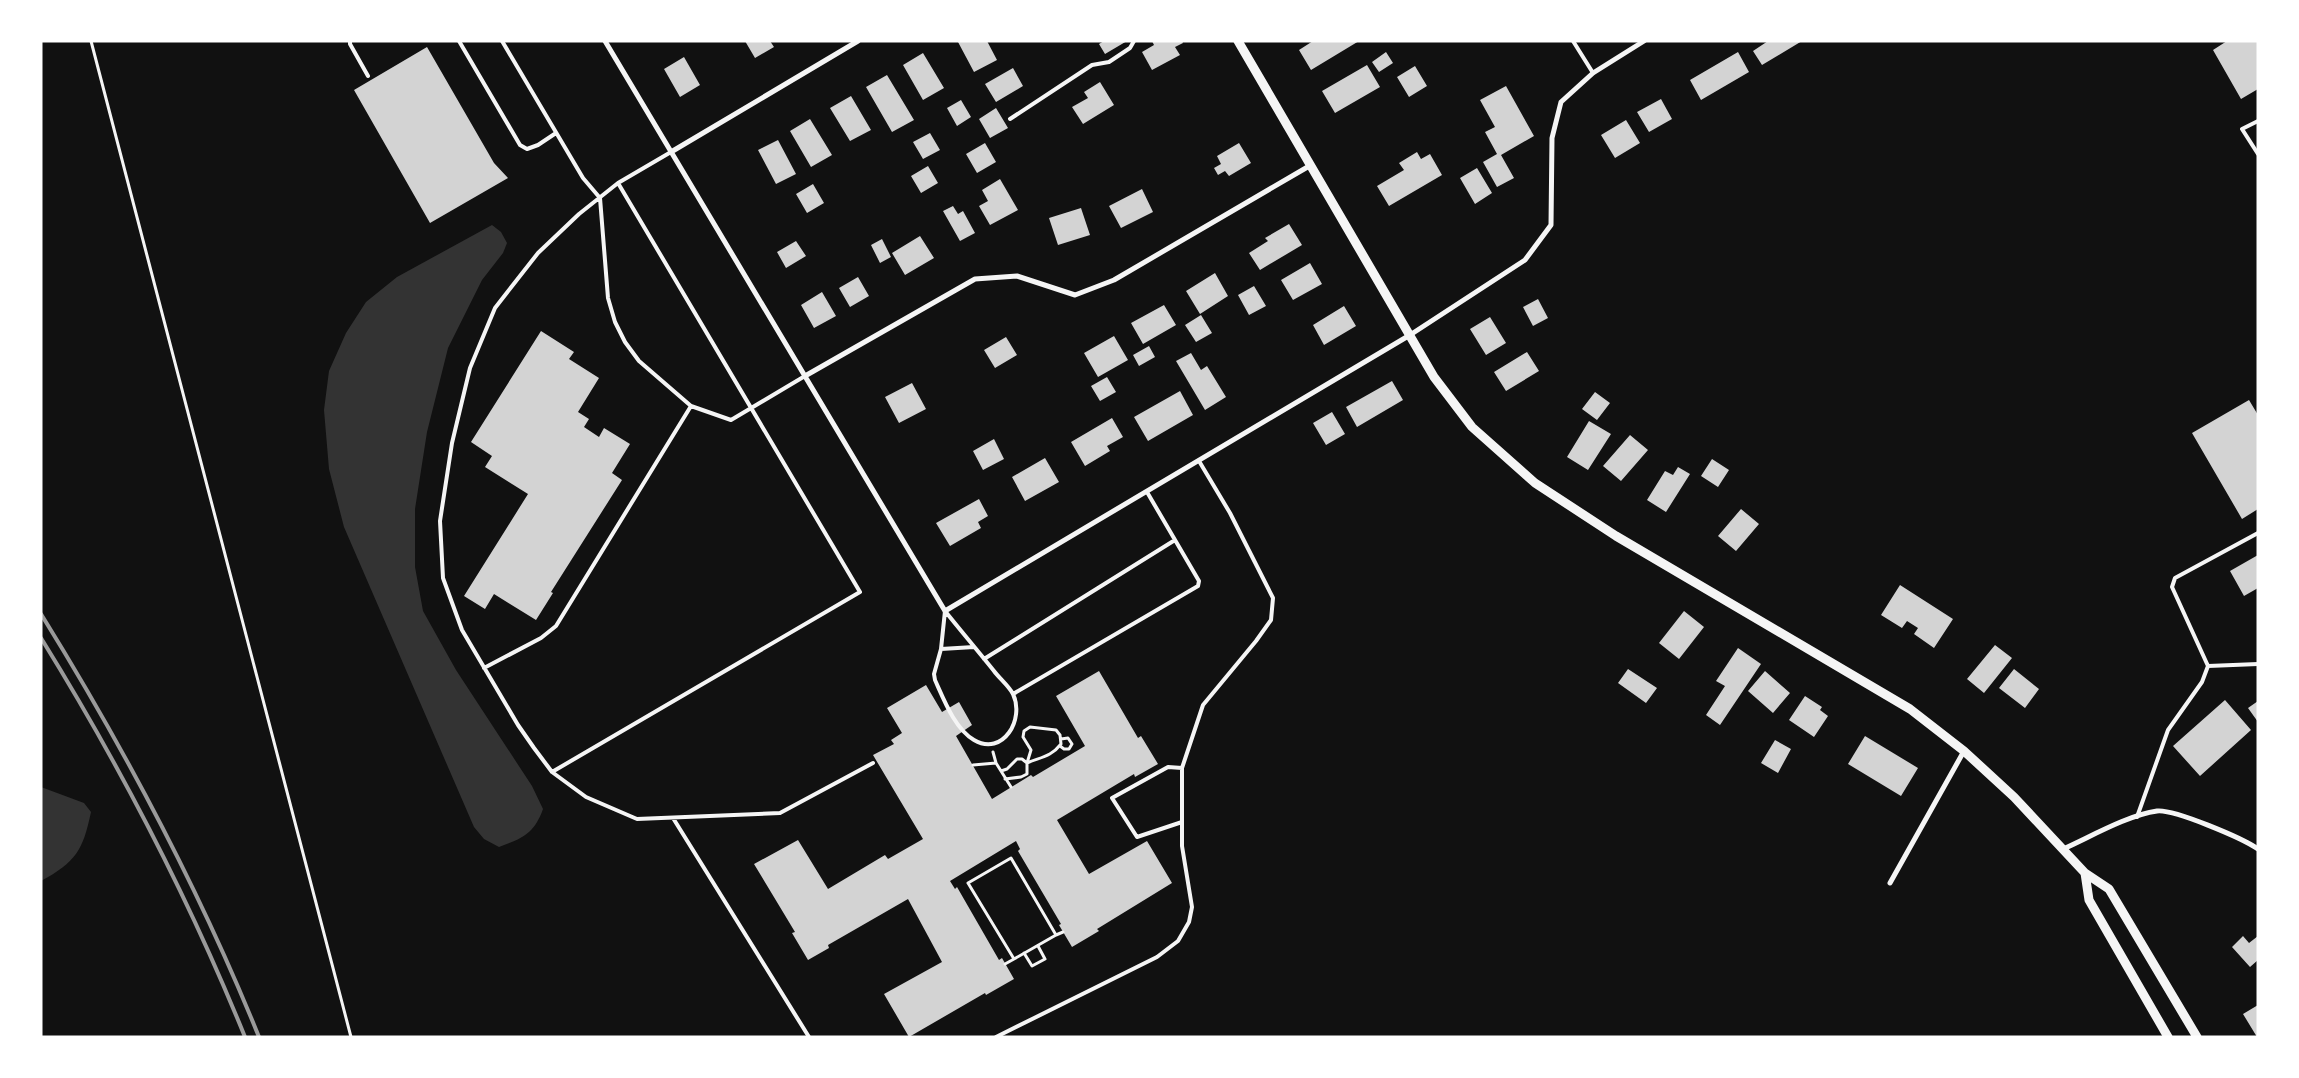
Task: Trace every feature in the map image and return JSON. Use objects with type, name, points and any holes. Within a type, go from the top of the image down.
[{"type":"street","points":[[605,41],[945,612],[1410,335],[1526,260],[1551,225],[1552,138],[1561,102],[1593,73],[1644,41]]},
{"type":"street","points":[[671,152],[858,41]]},
{"type":"street","points":[[1238,41],[1434,377],[1472,427],[1535,483],[1624,541],[1910,709],[1964,752],[2014,797],[2085,873],[2109,889],[2197,1037]]},
{"type":"street","points":[[805,376],[975,279],[1017,276],[1075,294],[1114,280],[1311,165]]},
{"type":"street","points":[[1890,883],[1964,752]]},
{"type":"street","points":[[2063,849],[2118,823],[2158,811],[2206,824],[2258,849]]},
{"type":"street","points":[[2085,873],[2089,900],[2168,1037]]},
{"type":"lane","points":[[350,41],[368,76]]},
{"type":"lane","points":[[458,41],[520,145],[526,149],[556,133]]},
{"type":"lane","points":[[502,41],[583,178],[600,198],[608,298],[615,322],[625,342],[639,361],[691,406],[731,420],[805,376]]},
{"type":"lane","points":[[1010,119],[1092,66],[1108,62],[1130,48],[1134,41]]},
{"type":"lane","points":[[1573,41],[1593,73]]},
{"type":"lane","points":[[2258,121],[2242,129],[2258,154]]},
{"type":"lane","points":[[671,152],[618,183],[600,198],[538,253],[494,308],[470,368],[452,443],[440,521],[443,578],[462,630],[518,726],[552,772],[586,797],[637,820],[780,813],[873,763]]},
{"type":"lane","points":[[552,772],[860,592],[618,183]]},
{"type":"lane","points":[[484,668],[541,638],[556,626],[691,406]]},
{"type":"lane","points":[[996,1037],[1158,957],[1178,941],[1189,922],[1192,907],[1182,846],[1182,768],[1203,706],[1271,620],[1273,598],[1230,513],[1199,461]]},
{"type":"lane","points":[[1013,694],[1198,586],[1199,581],[1147,492]]},
{"type":"lane","points":[[2137,817],[2168,730],[2202,682],[2208,666],[2172,587],[2175,578],[2258,533]]},
{"type":"lane","points":[[984,659],[1175,540]]},
{"type":"lane","points":[[945,612],[1013,694],[1016,719],[1012,731],[1003,740],[987,744],[976,742],[968,736],[958,724],[935,680],[934,674],[941,649],[945,612]]},
{"type":"lane","points":[[941,649],[974,646]]},
{"type":"lane","points":[[2208,666],[2258,664]]},
{"type":"lane","points":[[1182,768],[1168,767],[1112,798],[1137,837],[1182,822]]},
{"type":"lane","points":[[673,818],[809,1037]]},
{"type":"path","points":[[91,41],[351,1037]]},
{"type":"path","points":[[1028,763],[1044,759],[1054,753],[1060,746],[1061,739],[1056,730],[1030,727],[1024,731],[1023,737],[1032,750],[1035,760]]},
{"type":"path","points":[[1060,746],[1064,749],[1069,749],[1072,744],[1068,738],[1061,739]]},
{"type":"path","points":[[993,750],[996,763],[1011,788]]},
{"type":"path","points":[[1006,779],[1026,774],[1032,750]]},
{"type":"path","points":[[1001,771],[1007,769],[1017,760],[1022,759],[1028,763]]},
{"type":"path","points":[[973,765],[996,763]]},
{"type":"path","points":[[1014,959],[968,883],[1011,858],[1056,935]]},
{"type":"path","points":[[1005,964],[1062,932]]},
{"type":"path","points":[[1024,953],[1032,969],[1045,959],[1038,946]]},
{"type":"shaded area","points":[[492,225],[501,232],[507,243],[503,253],[482,280],[448,348],[427,432],[415,509],[415,567],[423,611],[456,670],[532,786],[543,809],[536,824],[527,834],[499,847],[484,839],[474,827],[344,527],[329,469],[324,410],[329,371],[346,333],[366,302],[397,277]]},
{"type":"shaded area","points":[[41,787],[84,803],[91,812],[85,836],[76,854],[62,868],[41,881]]},
{"type":"building","points":[[745,41],[770,41],[774,47],[755,58]]},
{"type":"building","points":[[987,41],[997,60],[974,72],[958,42]]},
{"type":"building","points":[[1104,41],[1127,41],[1105,54],[1099,44]]},
{"type":"building","points":[[1152,41],[1182,41],[1183,43],[1175,47],[1180,55],[1152,70],[1142,52],[1154,45]]},
{"type":"building","points":[[1313,41],[1359,41],[1311,70],[1299,50]]},
{"type":"building","points":[[1768,41],[1802,41],[1762,65],[1753,51]]},
{"type":"building","points":[[2227,41],[2258,41],[2258,89],[2241,99],[2213,50]]},
{"type":"building","points":[[427,47],[494,163],[508,178],[430,223],[354,90]]},
{"type":"building","points":[[1386,52],[1393,63],[1379,72],[1372,62]]},
{"type":"building","points":[[1738,52],[1749,72],[1701,100],[1690,80]]},
{"type":"building","points":[[923,53],[944,88],[923,100],[903,65]]},
{"type":"building","points":[[684,57],[700,85],[680,97],[664,69]]},
{"type":"building","points":[[1367,65],[1380,87],[1335,113],[1322,91]]},
{"type":"building","points":[[1415,66],[1427,86],[1409,97],[1397,77]]},
{"type":"building","points":[[1013,68],[1023,86],[996,102],[985,84]]},
{"type":"building","points":[[887,75],[914,120],[892,132],[866,87]]},
{"type":"building","points":[[1100,82],[1114,105],[1083,124],[1072,107],[1088,98],[1084,92]]},
{"type":"building","points":[[1506,86],[1534,136],[1501,155],[1514,178],[1497,187],[1483,162],[1497,154],[1485,132],[1495,127],[1480,100]]},
{"type":"building","points":[[851,96],[871,130],[850,141],[830,108]]},
{"type":"building","points":[[1661,99],[1672,119],[1649,132],[1637,112]]},
{"type":"building","points":[[961,100],[971,117],[957,126],[947,108]]},
{"type":"building","points":[[996,108],[1008,128],[990,138],[979,119]]},
{"type":"building","points":[[810,119],[832,155],[811,167],[790,131]]},
{"type":"building","points":[[1626,120],[1640,143],[1615,158],[1601,135]]},
{"type":"building","points":[[930,133],[940,150],[923,159],[913,142]]},
{"type":"building","points":[[778,140],[796,174],[776,184],[758,150]]},
{"type":"building","points":[[985,143],[996,162],[977,173],[966,154]]},
{"type":"building","points":[[1239,143],[1251,163],[1229,176],[1225,171],[1218,175],[1214,168],[1221,164],[1217,156]]},
{"type":"building","points":[[1417,152],[1421,159],[1430,154],[1442,175],[1389,206],[1377,186],[1404,170],[1399,163]]},
{"type":"building","points":[[928,166],[938,183],[921,193],[911,176]]},
{"type":"building","points":[[1477,168],[1492,193],[1475,204],[1460,178]]},
{"type":"building","points":[[1000,179],[1018,210],[990,225],[979,206],[988,201],[982,190]]},
{"type":"building","points":[[813,184],[824,203],[807,213],[796,194]]},
{"type":"building","points":[[1142,189],[1153,212],[1121,228],[1109,206]]},
{"type":"building","points":[[953,206],[958,214],[963,211],[975,233],[960,241],[943,211]]},
{"type":"building","points":[[1081,208],[1090,235],[1058,245],[1049,218]]},
{"type":"building","points":[[1289,224],[1302,245],[1260,270],[1249,253],[1268,241],[1265,238]]},
{"type":"building","points":[[920,236],[934,258],[905,275],[892,253]]},
{"type":"building","points":[[882,239],[891,257],[880,263],[871,245]]},
{"type":"building","points":[[796,241],[806,256],[786,268],[777,252]]},
{"type":"building","points":[[1310,263],[1322,284],[1293,300],[1281,280]]},
{"type":"building","points":[[1215,273],[1228,296],[1200,314],[1186,291]]},
{"type":"building","points":[[858,277],[869,296],[850,307],[839,288]]},
{"type":"building","points":[[1254,286],[1266,306],[1249,315],[1238,295]]},
{"type":"building","points":[[822,292],[836,316],[814,328],[801,305]]},
{"type":"building","points":[[1538,299],[1548,318],[1533,326],[1523,307]]},
{"type":"building","points":[[1164,305],[1176,325],[1143,344],[1131,323]]},
{"type":"building","points":[[1344,306],[1356,326],[1324,345],[1313,325]]},
{"type":"building","points":[[1201,315],[1212,333],[1196,342],[1185,325]]},
{"type":"building","points":[[1490,317],[1506,343],[1486,355],[1470,329]]},
{"type":"building","points":[[541,331],[574,352],[569,359],[599,378],[578,412],[589,419],[584,427],[599,437],[604,428],[630,444],[612,473],[622,480],[551,592],[553,593],[536,620],[494,594],[485,609],[464,596],[528,494],[485,467],[492,456],[471,442]]},
{"type":"building","points":[[1114,336],[1128,360],[1098,377],[1084,353]]},
{"type":"building","points":[[1006,337],[1017,355],[995,368],[984,350]]},
{"type":"building","points":[[1149,346],[1155,357],[1139,366],[1133,355]]},
{"type":"building","points":[[1527,352],[1539,371],[1506,391],[1494,372]]},
{"type":"building","points":[[1191,353],[1201,370],[1207,366],[1226,397],[1205,410],[1176,361]]},
{"type":"building","points":[[1107,377],[1116,392],[1100,401],[1091,386]]},
{"type":"building","points":[[1392,381],[1403,400],[1357,427],[1346,407]]},
{"type":"building","points":[[912,383],[926,409],[899,423],[885,397]]},
{"type":"building","points":[[1180,391],[1193,415],[1148,441],[1134,417]]},
{"type":"building","points":[[1595,392],[1610,403],[1597,420],[1582,409]]},
{"type":"building","points":[[2249,400],[2258,415],[2258,509],[2242,519],[2192,433]]},
{"type":"building","points":[[1332,412],[1345,434],[1326,445],[1313,423]]},
{"type":"building","points":[[1112,418],[1123,437],[1107,446],[1110,451],[1085,466],[1071,442]]},
{"type":"building","points":[[1589,421],[1611,434],[1588,470],[1567,457]]},
{"type":"building","points":[[1630,435],[1648,450],[1621,481],[1603,466]]},
{"type":"building","points":[[994,439],[1004,459],[983,470],[973,451]]},
{"type":"building","points":[[1045,458],[1059,482],[1025,501],[1012,477]]},
{"type":"building","points":[[1712,459],[1729,470],[1718,487],[1701,476]]},
{"type":"building","points":[[1678,467],[1690,474],[1666,512],[1647,500],[1665,471],[1673,475]]},
{"type":"building","points":[[979,499],[988,516],[978,522],[981,528],[950,546],[936,523]]},
{"type":"building","points":[[1741,509],[1759,524],[1736,551],[1718,536]]},
{"type":"building","points":[[2258,555],[2258,588],[2244,596],[2230,571]]},
{"type":"building","points":[[1900,585],[1953,619],[1934,648],[1914,634],[1918,628],[1907,621],[1902,628],[1881,615]]},
{"type":"building","points":[[1684,611],[1704,627],[1679,659],[1659,643]]},
{"type":"building","points":[[1995,645],[2012,658],[1984,693],[1967,679]]},
{"type":"building","points":[[1738,648],[1761,664],[1720,725],[1706,715],[1725,686],[1716,681]]},
{"type":"building","points":[[1628,669],[1657,688],[1646,703],[1618,683]]},
{"type":"building","points":[[2014,669],[2039,689],[2025,708],[1999,688]]},
{"type":"building","points":[[1099,671],[1138,738],[1141,736],[1158,764],[1135,777],[1134,774],[1057,820],[1089,874],[1147,841],[1172,883],[1097,929],[1099,931],[1072,947],[1059,925],[1061,924],[1018,851],[1020,849],[1016,841],[950,881],[955,889],[957,887],[999,960],[1002,958],[1014,979],[986,995],[985,993],[909,1037],[884,994],[942,962],[908,899],[828,945],[829,948],[808,960],[792,933],[795,932],[754,864],[798,840],[828,889],[885,855],[888,859],[923,839],[873,755],[894,744],[891,740],[902,733],[887,708],[926,685],[942,712],[959,702],[972,725],[956,736],[992,799],[1031,775],[1033,777],[1085,746],[1056,696]]},
{"type":"building","points":[[1765,671],[1790,693],[1773,713],[1748,691]]},
{"type":"building","points":[[1805,696],[1822,707],[1820,710],[1828,716],[1814,737],[1789,720]]},
{"type":"building","points":[[2225,700],[2251,730],[2200,776],[2173,746]]},
{"type":"building","points":[[2258,701],[2258,722],[2248,708]]},
{"type":"building","points":[[1865,736],[1918,768],[1901,796],[1848,764]]},
{"type":"building","points":[[1775,740],[1791,749],[1778,773],[1761,763]]},
{"type":"building","points":[[2243,936],[2249,943],[2258,936],[2258,960],[2250,967],[2232,947]]},
{"type":"building","points":[[2258,1005],[2258,1037],[2257,1037],[2243,1014]]},
{"type":"railway","points":[[41,614],[102,716],[159,821],[212,928],[259,1037]]},
{"type":"railway","points":[[41,638],[98,734],[151,833],[200,934],[245,1037]]}]
